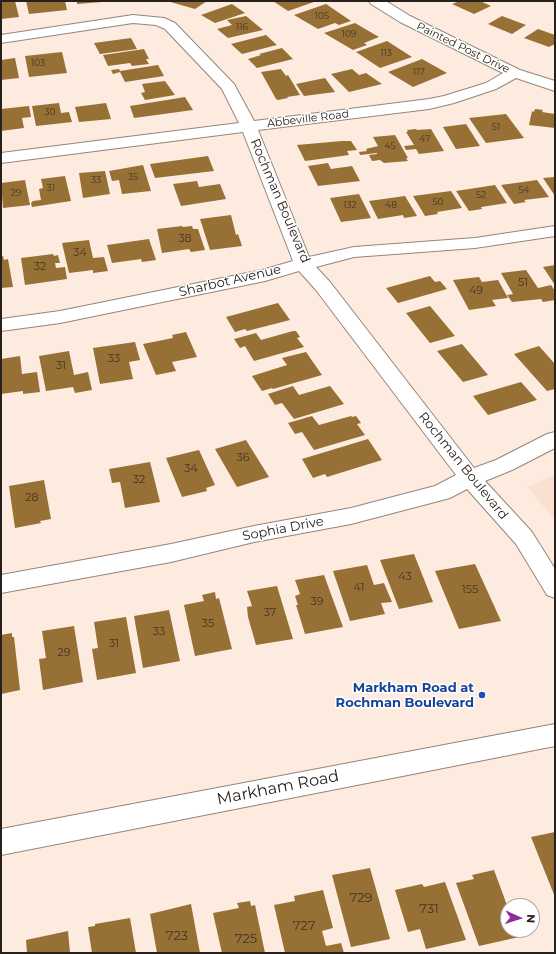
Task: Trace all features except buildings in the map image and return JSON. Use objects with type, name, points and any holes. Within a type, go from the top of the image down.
[{"type":"street","name":"Painted Post Drive","points":[[376,1],[405,19],[515,73],[555,86]]},
{"type":"street","name":"Rochman Boulevard","points":[[1,39],[133,19],[159,22],[170,26],[223,79],[229,87],[249,127],[303,264],[323,286],[470,478],[524,538],[555,589]]},
{"type":"street","name":"Abbeville Road","points":[[1,158],[407,107],[448,100],[499,83],[515,73]]},
{"type":"street","name":"Sharbot Avenue","points":[[1,325],[83,313],[265,275],[354,252],[475,243],[555,231]]},
{"type":"street","name":"Sophia Drive","points":[[1,584],[171,553],[254,534],[351,516],[442,492],[470,478],[504,465],[555,439]]},
{"type":"street","name":"Markham Road","points":[[1,842],[555,735]]},
{"type":"shaded area","points":[[555,475],[555,520],[527,487]]},
{"type":"place","name":"Markham Road at Rochman Boulevard","points":[[482,695]]}]
